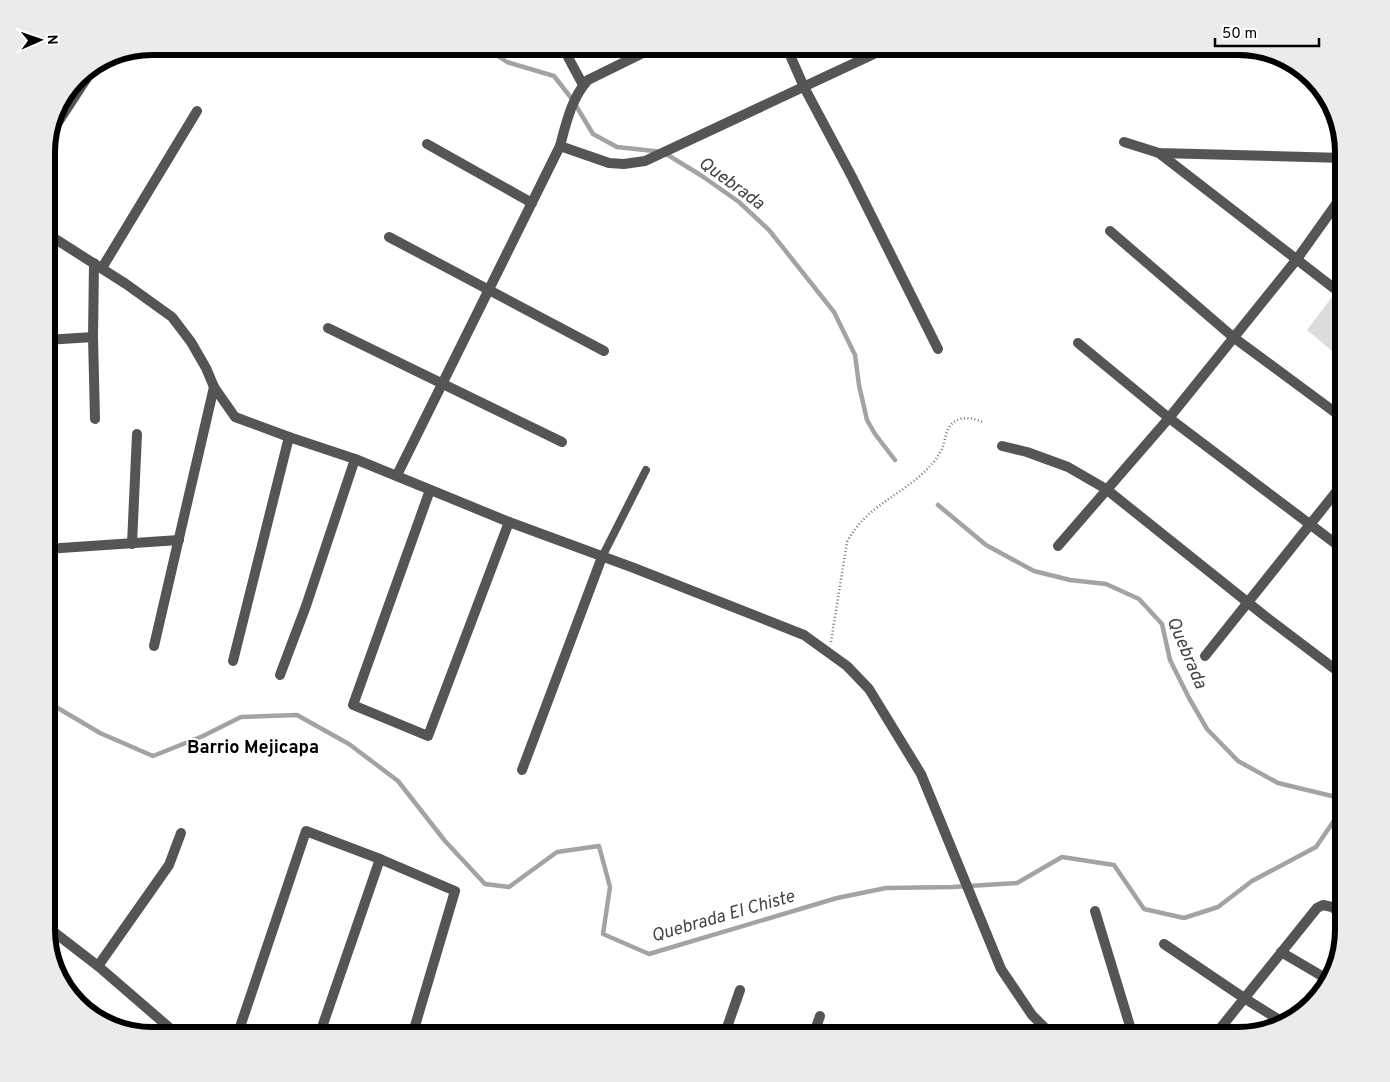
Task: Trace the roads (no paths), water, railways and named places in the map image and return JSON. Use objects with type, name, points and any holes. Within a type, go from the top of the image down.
[{"type":"street","points":[[567,55],[583,85]]},
{"type":"street","points":[[397,475],[560,146],[569,114],[583,85],[588,80],[639,55]]},
{"type":"street","points":[[790,55],[804,87],[856,185],[938,349]]},
{"type":"street","points":[[560,146],[609,163],[624,164],[644,161],[872,55]]},
{"type":"street","points":[[61,117],[84,82]]},
{"type":"street","points":[[95,419],[93,337],[98,265],[196,112]]},
{"type":"street","points":[[1124,142],[1160,153],[1335,158]]},
{"type":"street","points":[[427,144],[532,203]]},
{"type":"street","points":[[1160,153],[1335,289]]},
{"type":"street","points":[[1058,546],[1169,418],[1296,259],[1335,205]]},
{"type":"street","points":[[1110,231],[1233,337],[1335,412]]},
{"type":"street","points":[[390,237],[604,351]]},
{"type":"street","points":[[55,239],[98,265],[172,318],[190,342],[206,368],[214,387],[234,417],[397,475],[509,522],[602,556],[804,635],[847,666],[869,689],[921,774],[1001,968],[1032,1015],[1044,1027]]},
{"type":"street","points":[[328,328],[562,442]]},
{"type":"street","points":[[55,339],[93,337]]},
{"type":"street","points":[[1078,343],[1169,418],[1335,543]]},
{"type":"street","points":[[154,646],[214,387]]},
{"type":"street","points":[[132,544],[136,434]]},
{"type":"street","points":[[233,662],[289,437]]},
{"type":"street","points":[[1002,446],[1027,452],[1068,467],[1106,489],[1247,602],[1335,669]]},
{"type":"street","points":[[280,675],[306,606],[355,459]]},
{"type":"street","points":[[430,490],[353,705],[428,736],[509,522]]},
{"type":"street","points":[[1205,656],[1335,493]]},
{"type":"street","points":[[55,548],[179,540]]},
{"type":"street","points":[[522,770],[602,556]]},
{"type":"street","points":[[240,1027],[306,831],[380,859],[455,891],[415,1027]]},
{"type":"street","points":[[98,966],[169,865],[181,833]]},
{"type":"street","points":[[322,1027],[380,859]]},
{"type":"street","points":[[1221,1027],[1317,908],[1323,905],[1335,909]]},
{"type":"street","points":[[1095,911],[1130,1027]]},
{"type":"street","points":[[55,933],[98,966],[168,1027]]},
{"type":"street","points":[[1164,944],[1277,1019]]},
{"type":"street","points":[[1280,952],[1323,977]]},
{"type":"street","points":[[727,1027],[740,990]]},
{"type":"street","points":[[816,1027],[820,1016]]},
{"type":"lane","points":[[602,556],[646,470]]},
{"type":"waterway","name":"Quebrada","points":[[496,55],[507,62],[554,76],[572,99],[593,134],[617,147],[663,152],[739,202],[769,230],[834,312],[855,355],[859,385],[867,420],[895,460]]},
{"type":"waterway","name":"Quebrada","points":[[938,505],[986,545],[1034,571],[1070,580],[1106,584],[1139,599],[1162,624],[1170,660],[1207,729],[1238,761],[1278,783],[1335,797]]},
{"type":"waterway","name":"Quebrada El Chiste","points":[[55,706],[100,733],[153,756],[203,736],[241,717],[297,715],[349,744],[398,781],[445,841],[485,884],[509,887],[557,852],[599,846],[610,887],[603,934],[649,954],[837,898],[886,888],[953,887],[1017,883],[1062,857],[1114,865],[1144,909],[1184,918],[1218,907],[1252,881],[1316,847],[1335,819]]},
{"type":"district","name":"Barrio Mejicapa","points":[[253,748]]}]
